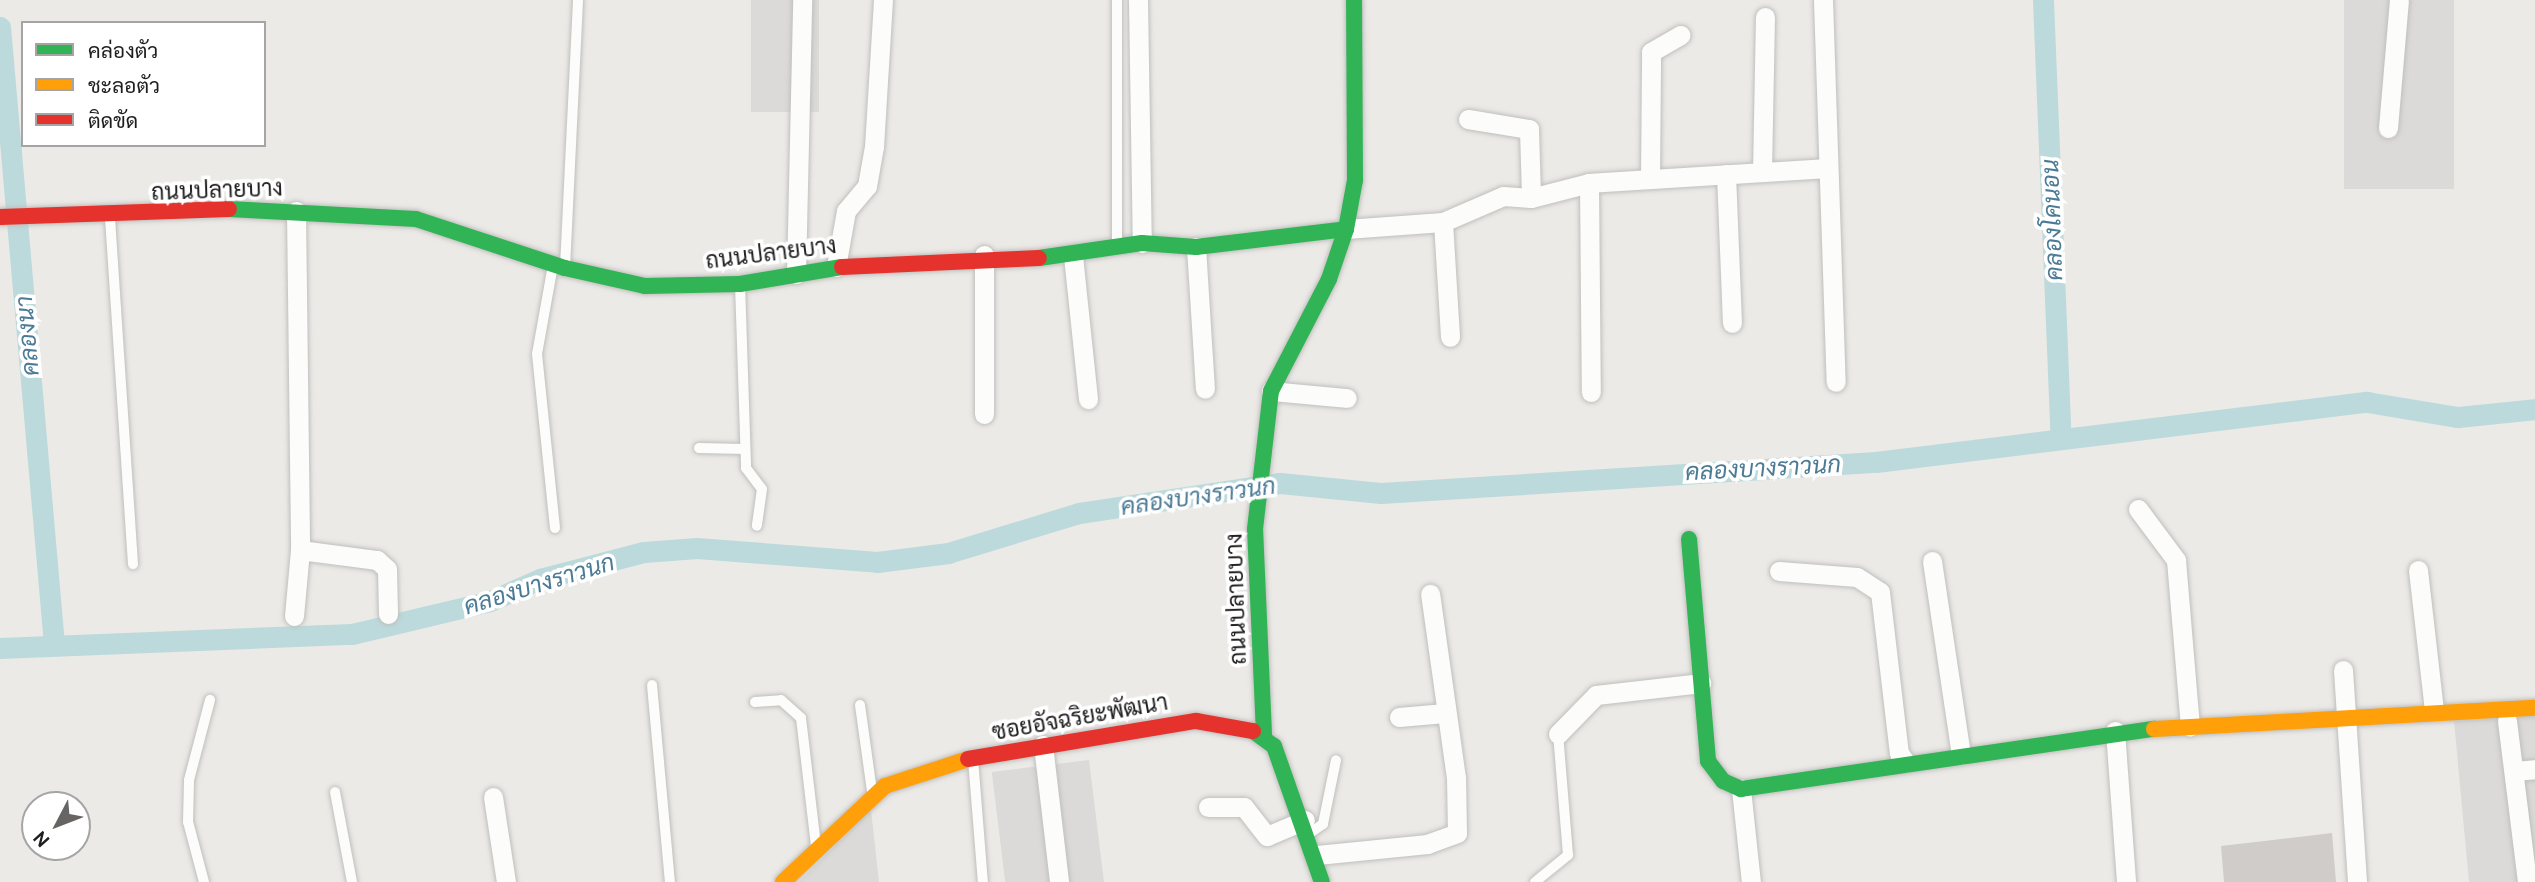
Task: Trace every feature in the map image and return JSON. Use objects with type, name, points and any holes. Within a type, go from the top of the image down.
[{"type":"street","points":[[796,274],[802,0]]},
{"type":"street","points":[[836,267],[846,211],[869,173],[883,0]]},
{"type":"street","points":[[1138,0],[1142,243]]},
{"type":"street","name":"ถนนปลายบาง","points":[[1264,734],[1255,529],[1266,467],[1271,391],[1329,279],[1346,229],[1355,180],[1354,0]]},
{"type":"street","points":[[1823,0],[1836,382]]},
{"type":"street","points":[[2388,128],[2399,0]]},
{"type":"street","points":[[1762,172],[1765,17]]},
{"type":"street","points":[[1650,179],[1651,52],[1680,35]]},
{"type":"street","points":[[1468,119],[1529,129],[1531,198]]},
{"type":"street","points":[[1346,229],[1443,222],[1503,196],[1531,198],[1589,183],[1827,168]]},
{"type":"street","points":[[1726,174],[1732,323]]},
{"type":"street","points":[[1589,183],[1591,392]]},
{"type":"street","name":"ถนนปลายบาง","points":[[0,217],[110,218],[296,211],[416,219],[559,265],[645,286],[740,285],[836,267],[984,255],[1073,256],[1117,245],[1142,243],[1196,247],[1346,229]]},
{"type":"street","points":[[294,616],[300,550],[296,211]]},
{"type":"street","points":[[1443,222],[1450,337]]},
{"type":"street","points":[[1196,247],[1205,389]]},
{"type":"street","points":[[984,255],[985,414]]},
{"type":"street","points":[[1073,256],[1088,399]]},
{"type":"street","points":[[1271,391],[1347,398]]},
{"type":"street","points":[[2138,509],[2176,560],[2190,726]]},
{"type":"street","points":[[1689,539],[1708,761],[1723,781],[1741,789],[2115,731],[2434,710],[2535,708]]},
{"type":"street","points":[[300,550],[377,560],[387,569],[388,614]]},
{"type":"street","points":[[1932,561],[1961,755]]},
{"type":"street","points":[[1779,570],[1857,577],[1880,592],[1899,753],[1906,763]]},
{"type":"street","points":[[2418,570],[2434,710]]},
{"type":"street","points":[[1317,855],[1427,844],[1457,833],[1456,778],[1430,594]]},
{"type":"street","points":[[2343,670],[2357,882]]},
{"type":"street","points":[[1558,734],[1596,695],[1701,683]]},
{"type":"street","points":[[1399,717],[1445,713]]},
{"type":"street","name":"ซอยอัจฉริยะพัฒนา","points":[[783,882],[873,796],[973,758],[1042,744],[1196,721],[1264,734]]},
{"type":"street","points":[[2507,721],[2530,881]]},
{"type":"street","points":[[2115,731],[2126,882]]},
{"type":"street","points":[[1264,734],[1282,761],[1317,855],[1322,882]]},
{"type":"street","points":[[1042,744],[1059,882]]},
{"type":"street","points":[[2514,771],[2535,769]]},
{"type":"street","points":[[1741,789],[1751,882]]},
{"type":"street","points":[[493,797],[506,882]]},
{"type":"street","points":[[1208,807],[1244,807],[1267,836],[1307,827]]},
{"type":"lane","points":[[555,528],[537,354],[559,265],[578,0]]},
{"type":"lane","points":[[1117,0],[1117,245]]},
{"type":"lane","points":[[110,218],[133,564]]},
{"type":"lane","points":[[740,285],[746,468],[762,489],[757,526]]},
{"type":"lane","points":[[699,448],[745,449]]},
{"type":"lane","points":[[652,685],[670,882]]},
{"type":"lane","points":[[204,882],[188,822],[188,780],[210,700]]},
{"type":"lane","points":[[755,702],[781,700],[801,718],[816,849]]},
{"type":"lane","points":[[860,705],[873,796]]},
{"type":"lane","points":[[1535,882],[1568,855],[1558,734]]},
{"type":"lane","points":[[973,758],[983,882]]},
{"type":"lane","points":[[1307,827],[1323,824],[1336,760]]},
{"type":"lane","points":[[335,792],[352,882]]},
{"type":"shaded area","points":[[751,0],[819,0],[819,112],[751,112]]},
{"type":"shaded area","points":[[2344,0],[2454,0],[2454,189],[2344,189]]},
{"type":"shaded area","points":[[2535,716],[2535,882],[2469,882],[2454,721]]},
{"type":"shaded area","points":[[1089,760],[1104,882],[1005,882],[992,772]]},
{"type":"shaded area","points":[[871,810],[879,882],[799,882]]},
{"type":"building","points":[[2332,833],[2336,882],[2224,882],[2221,846]]},
{"type":"waterway","name":"คลองโคนอน","points":[[2043,0],[2061,439]]},
{"type":"waterway","name":"คลองนา","points":[[0,27],[54,644]]},
{"type":"waterway","name":"คลองบางราวนก","points":[[0,648],[352,634],[490,601],[540,579],[644,552],[697,548],[877,562],[948,553],[1079,513],[1280,483],[1381,493],[1876,462],[2367,402],[2458,417],[2535,409]]},
{"type":"traffic: fast","points":[[1264,734],[1255,529],[1271,391],[1329,279],[1346,229],[1355,180],[1354,0]]},
{"type":"traffic: fast","points":[[229,209],[416,219],[565,268],[645,286],[740,284],[842,267]]},
{"type":"traffic: fast","points":[[1039,258],[1142,243],[1196,247],[1346,229]]},
{"type":"traffic: fast","points":[[1689,539],[1708,761],[1723,781],[1741,789],[2154,729]]},
{"type":"traffic: fast","points":[[1253,731],[1274,746],[1322,882]]},
{"type":"traffic: slow","points":[[2154,729],[2535,708]]},
{"type":"traffic: slow","points":[[783,882],[885,786],[968,759]]},
{"type":"traffic: jam","points":[[0,217],[229,209]]},
{"type":"traffic: jam","points":[[842,267],[1039,258]]},
{"type":"traffic: jam","points":[[968,759],[1196,721],[1253,731]]}]
